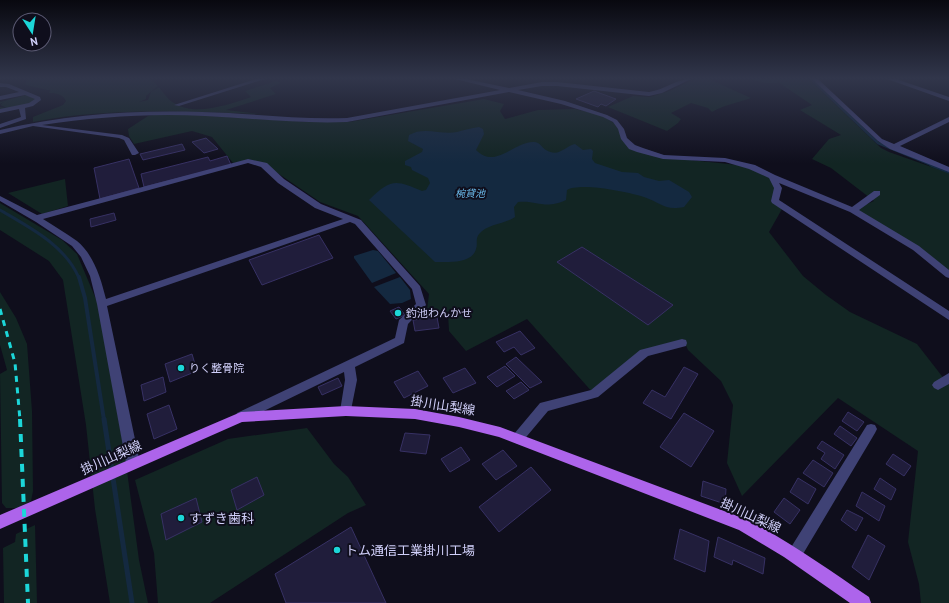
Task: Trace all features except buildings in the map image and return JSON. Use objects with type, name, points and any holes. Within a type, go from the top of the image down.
[{"type":"main road","name":"掛川山梨線","points":[[0,522],[130,464],[241,417],[346,411],[436,417],[500,432],[518,438],[743,525],[776,542],[795,554],[863,603]]},
{"type":"street","points":[[0,111],[21,107]]},
{"type":"street","points":[[0,126],[24,118],[22,107]]},
{"type":"street","points":[[0,132],[27,125],[71,118],[189,113],[325,121],[347,120],[418,107]]},
{"type":"street","points":[[578,107],[615,121],[621,129],[624,139],[632,147],[640,150],[664,156],[725,160],[752,167],[772,177],[853,210],[916,248],[949,275]]},
{"type":"street","points":[[845,107],[880,140],[893,147],[949,170]]},
{"type":"street","points":[[893,147],[949,120]]},
{"type":"street","points":[[27,125],[120,136],[127,139],[135,153]]},
{"type":"street","points":[[36,218],[248,162],[264,165],[281,181],[318,206],[358,222],[417,288],[421,305],[403,323],[400,340],[241,417]]},
{"type":"street","points":[[772,177],[778,188],[775,201],[949,316]]},
{"type":"street","points":[[853,210],[877,193]]},
{"type":"street","points":[[0,198],[36,218],[75,244],[85,256],[95,276],[102,304],[130,464]]},
{"type":"street","points":[[102,304],[350,219]]},
{"type":"street","points":[[518,438],[544,407],[594,394],[644,353],[682,343]]},
{"type":"street","points":[[346,411],[351,380],[349,365]]},
{"type":"street","points":[[938,385],[949,378]]},
{"type":"street","points":[[795,554],[871,429]]},
{"type":"green space","points":[[0,107],[7,108],[5,107],[15,107],[0,111]]},
{"type":"green space","points":[[58,107],[183,107],[202,109],[235,107],[226,110],[261,114],[118,112],[61,117],[33,122],[33,117]]},
{"type":"green space","points":[[436,107],[502,107],[500,111],[505,119],[538,110],[575,109],[601,115],[614,123],[632,147],[663,157],[747,166],[772,177],[777,198],[782,209],[769,232],[803,276],[850,312],[917,344],[949,383],[949,603],[921,603],[919,584],[908,542],[918,451],[838,398],[742,496],[727,463],[733,405],[721,381],[688,350],[683,339],[682,343],[643,353],[594,394],[527,319],[466,351],[449,331],[448,314],[424,315],[427,310],[429,294],[358,216],[320,202],[276,172],[248,161],[233,163],[212,137],[192,131],[134,144],[129,136],[128,129],[148,116],[159,114],[310,122],[349,122]]},
{"type":"green space","points":[[608,107],[683,107],[671,113],[681,119],[667,131]]},
{"type":"green space","points":[[705,107],[723,107],[712,112]]},
{"type":"green space","points":[[807,107],[838,107],[881,148],[949,173],[949,274],[913,245],[853,210],[874,201],[831,168],[812,159],[829,139],[841,135],[800,110]]},
{"type":"green space","points":[[65,179],[68,206],[42,214],[8,193]]},
{"type":"green space","points":[[0,203],[62,240],[77,254],[98,304],[125,456],[139,560],[148,603],[110,603],[95,509],[86,425],[63,280],[49,261],[0,230]]},
{"type":"green space","points":[[0,292],[16,318],[27,344],[32,411],[33,491],[31,501],[20,508],[6,508],[2,503],[0,374],[7,370],[0,345]]},
{"type":"green space","points":[[307,428],[334,464],[348,477],[366,505],[348,513],[210,603],[158,603],[154,553],[135,480],[228,439]]},
{"type":"green space","points":[[35,525],[37,603],[4,603],[3,548],[15,542],[16,534]]},
{"type":"water","name":"椀貸池","points":[[479,127],[483,129],[484,134],[476,150],[483,155],[491,157],[498,156],[519,146],[534,142],[546,150],[555,153],[575,144],[583,150],[591,149],[593,151],[592,159],[595,163],[622,172],[638,173],[644,177],[659,181],[669,180],[689,192],[692,197],[684,207],[672,208],[663,206],[644,197],[627,193],[593,187],[573,188],[567,190],[566,200],[558,203],[546,204],[518,202],[514,207],[515,217],[491,226],[479,234],[476,249],[474,254],[470,257],[459,261],[435,262],[369,200],[383,188],[394,183],[400,183],[422,191],[426,190],[430,183],[428,178],[412,170],[411,167],[405,165],[405,161],[422,152],[423,149],[408,141],[409,135],[421,131],[451,133]]},
{"type":"water","points":[[373,250],[378,251],[396,273],[372,283],[354,256]]},
{"type":"water","points":[[400,277],[410,290],[411,299],[402,303],[390,304],[374,287]]},
{"type":"waterway","points":[[840,107],[878,143],[934,166]]},
{"type":"waterway","points":[[931,165],[949,172]]},
{"type":"waterway","points":[[0,210],[34,230],[55,246],[73,266],[79,278]]},
{"type":"waterway","points":[[79,277],[85,298],[104,420]]},
{"type":"waterway","points":[[104,419],[132,603]]},
{"type":"railway","points":[[0,309],[15,363],[20,420]]},
{"type":"railway","points":[[20,419],[28,603]]},
{"type":"place","name":"釣池わんかせ","points":[[398,313]]},
{"type":"place","name":"りく整骨院","points":[[181,368]]},
{"type":"place","name":"すずき歯科","points":[[181,518]]},
{"type":"place","name":"トム通信工業掛川工場","points":[[337,550]]}]
